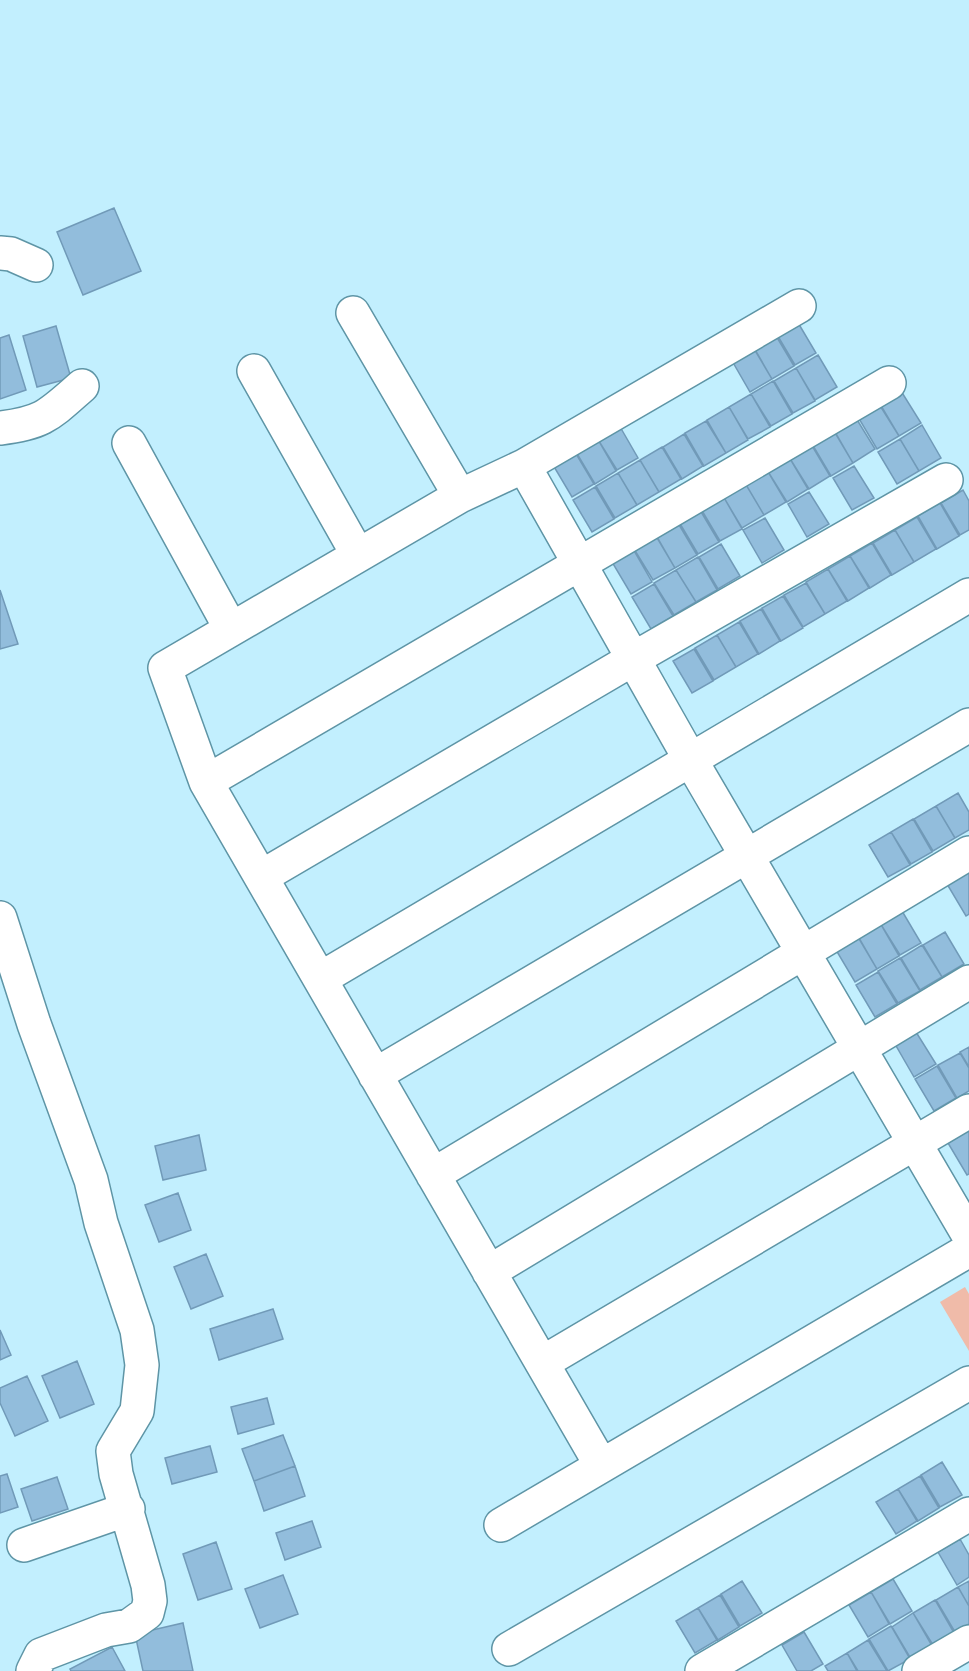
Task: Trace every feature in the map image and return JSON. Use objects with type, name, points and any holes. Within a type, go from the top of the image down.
[{"type":"street","points":[[0,254],[11,254],[36,265]]},
{"type":"street","points":[[601,1465],[206,782],[165,668],[460,496],[525,466],[799,306]]},
{"type":"street","points":[[352,313],[460,496]]},
{"type":"street","points":[[254,372],[358,555]]},
{"type":"street","points":[[206,782],[889,383]]},
{"type":"street","points":[[0,428],[25,425],[46,418],[82,386]]},
{"type":"street","points":[[129,443],[231,629]]},
{"type":"street","points":[[525,466],[690,759],[969,1236]]},
{"type":"street","points":[[261,877],[633,659],[946,480]]},
{"type":"street","points":[[320,979],[969,595]]},
{"type":"street","points":[[375,1075],[969,725]]},
{"type":"street","points":[[433,1175],[969,853]]},
{"type":"street","points":[[0,918],[34,1024],[91,1180],[102,1223],[137,1330],[142,1365],[137,1411],[113,1451],[116,1474],[128,1509],[148,1585],[150,1601],[147,1613],[129,1626],[106,1630],[41,1655],[33,1671]]},
{"type":"street","points":[[489,1272],[969,982]]},
{"type":"street","points":[[542,1363],[969,1111]]},
{"type":"street","points":[[501,1525],[969,1250]]},
{"type":"street","points":[[509,1649],[969,1383]]},
{"type":"street","points":[[24,1545],[128,1509]]},
{"type":"street","points":[[702,1671],[969,1514]]},
{"type":"street","points":[[919,1671],[969,1642]]},
{"type":"shaded area","points":[[965,1287],[969,1294],[969,1351],[940,1302]]},
{"type":"building","points":[[114,208],[141,271],[83,295],[57,232]]},
{"type":"building","points":[[797,321],[816,353],[795,365],[776,333]]},
{"type":"building","points":[[56,326],[71,378],[37,387],[23,336]]},
{"type":"building","points":[[775,334],[794,366],[772,379],[753,346]]},
{"type":"building","points":[[9,335],[26,390],[0,399],[0,338]]},
{"type":"building","points":[[753,347],[772,379],[750,392],[731,359]]},
{"type":"building","points":[[818,355],[837,387],[815,400],[796,368]]},
{"type":"building","points":[[796,368],[815,401],[793,413],[774,381]]},
{"type":"building","points":[[773,381],[792,414],[771,426],[751,394]]},
{"type":"building","points":[[901,391],[921,423],[899,436],[880,404]]},
{"type":"building","points":[[751,394],[770,427],[748,439],[729,407]]},
{"type":"building","points":[[879,404],[899,436],[877,449],[858,417]]},
{"type":"building","points":[[729,407],[748,440],[726,453],[707,420]]},
{"type":"building","points":[[856,418],[875,449],[853,463],[834,430]]},
{"type":"building","points":[[706,421],[726,453],[704,466],[685,433]]},
{"type":"building","points":[[619,425],[638,458],[617,470],[597,438]]},
{"type":"building","points":[[922,425],[941,458],[919,471],[900,439]]},
{"type":"building","points":[[834,431],[853,463],[831,476],[812,444]]},
{"type":"building","points":[[684,434],[703,466],[682,479],[663,447]]},
{"type":"building","points":[[597,438],[616,471],[595,484],[576,452]]},
{"type":"building","points":[[900,439],[919,471],[897,484],[878,452]]},
{"type":"building","points":[[811,444],[830,476],[809,489],[789,457]]},
{"type":"building","points":[[662,447],[681,479],[659,492],[640,460]]},
{"type":"building","points":[[575,452],[594,484],[572,497],[553,465]]},
{"type":"building","points":[[789,457],[808,489],[787,502],[767,470]]},
{"type":"building","points":[[640,460],[659,492],[637,505],[618,473]]},
{"type":"building","points":[[854,466],[874,498],[852,510],[833,478]]},
{"type":"building","points":[[767,470],[786,502],[764,515],[745,483]]},
{"type":"building","points":[[618,473],[637,505],[615,518],[596,486]]},
{"type":"building","points":[[745,483],[764,515],[742,528],[723,496]]},
{"type":"building","points":[[595,487],[614,519],[592,532],[573,500]]},
{"type":"building","points":[[963,490],[969,501],[969,530],[960,535],[941,503]]},
{"type":"building","points":[[809,492],[829,524],[807,537],[788,504]]},
{"type":"building","points":[[723,496],[742,529],[720,541],[701,509]]},
{"type":"building","points":[[940,503],[959,536],[937,549],[918,516]]},
{"type":"building","points":[[700,510],[719,542],[698,554],[679,522]]},
{"type":"building","points":[[917,517],[936,549],[914,562],[895,530]]},
{"type":"building","points":[[765,518],[784,550],[762,563],[743,530]]},
{"type":"building","points":[[678,523],[697,555],[675,568],[656,535]]},
{"type":"building","points":[[895,530],[914,562],[892,575],[873,543]]},
{"type":"building","points":[[656,536],[675,568],[653,580],[634,549]]},
{"type":"building","points":[[872,543],[891,575],[870,588],[850,556]]},
{"type":"building","points":[[721,544],[740,576],[718,589],[699,557]]},
{"type":"building","points":[[633,549],[652,582],[631,594],[612,562]]},
{"type":"building","points":[[850,556],[869,588],[848,601],[828,569]]},
{"type":"building","points":[[698,557],[717,590],[696,602],[676,570]]},
{"type":"building","points":[[828,569],[847,601],[825,614],[806,582]]},
{"type":"building","points":[[676,570],[696,602],[674,615],[654,583]]},
{"type":"building","points":[[806,583],[825,614],[803,627],[784,595]]},
{"type":"building","points":[[654,584],[673,616],[651,629],[632,597]]},
{"type":"building","points":[[0,590],[18,644],[0,649]]},
{"type":"building","points":[[783,596],[803,628],[781,641],[762,608]]},
{"type":"building","points":[[761,609],[780,641],[759,654],[740,621]]},
{"type":"building","points":[[739,622],[758,654],[736,667],[717,635]]},
{"type":"building","points":[[717,635],[736,667],[714,680],[695,648]]},
{"type":"building","points":[[694,649],[713,681],[692,693],[673,661]]},
{"type":"building","points":[[958,793],[969,812],[969,830],[955,838],[936,806]]},
{"type":"building","points":[[936,806],[955,838],[933,851],[914,819]]},
{"type":"building","points":[[913,819],[932,852],[911,864],[891,832]]},
{"type":"building","points":[[891,832],[910,865],[888,877],[869,845]]},
{"type":"building","points":[[969,871],[969,914],[966,916],[947,884]]},
{"type":"building","points":[[902,911],[921,943],[900,955],[880,923]]},
{"type":"building","points":[[880,923],[899,956],[877,969],[858,936]]},
{"type":"building","points":[[945,932],[964,964],[942,977],[923,945]]},
{"type":"building","points":[[858,937],[877,969],[855,982],[836,950]]},
{"type":"building","points":[[922,945],[942,977],[920,990],[901,958]]},
{"type":"building","points":[[900,958],[920,991],[898,1003],[878,971]]},
{"type":"building","points":[[878,972],[897,1004],[875,1017],[856,985]]},
{"type":"building","points":[[916,1032],[936,1064],[914,1077],[895,1044]]},
{"type":"building","points":[[969,1047],[969,1067],[960,1052]]},
{"type":"building","points":[[960,1053],[969,1068],[969,1091],[957,1098],[938,1065]]},
{"type":"building","points":[[937,1066],[956,1098],[934,1111],[915,1079]]},
{"type":"building","points":[[969,1130],[969,1174],[967,1175],[948,1143]]},
{"type":"building","points":[[199,1135],[206,1170],[163,1180],[155,1146]]},
{"type":"building","points":[[178,1193],[191,1230],[159,1242],[145,1205]]},
{"type":"building","points":[[206,1254],[223,1296],[191,1309],[174,1267]]},
{"type":"building","points":[[273,1309],[283,1339],[219,1360],[210,1329]]},
{"type":"building","points":[[0,1330],[11,1355],[0,1360]]},
{"type":"building","points":[[77,1361],[94,1404],[60,1418],[42,1376]]},
{"type":"building","points":[[27,1376],[48,1421],[15,1436],[0,1403],[0,1388]]},
{"type":"building","points":[[267,1398],[274,1424],[238,1434],[231,1407]]},
{"type":"building","points":[[283,1435],[295,1466],[254,1481],[242,1449]]},
{"type":"building","points":[[210,1446],[217,1472],[172,1484],[165,1458]]},
{"type":"building","points":[[942,1462],[962,1495],[940,1507],[921,1475]]},
{"type":"building","points":[[295,1466],[305,1496],[264,1511],[254,1481]]},
{"type":"building","points":[[7,1474],[18,1507],[0,1513],[0,1476]]},
{"type":"building","points":[[920,1476],[939,1508],[918,1521],[898,1489]]},
{"type":"building","points":[[57,1477],[68,1509],[32,1521],[21,1489]]},
{"type":"building","points":[[898,1489],[917,1521],[896,1534],[876,1502]]},
{"type":"building","points":[[312,1521],[321,1547],[285,1560],[276,1533]]},
{"type":"building","points":[[960,1539],[969,1555],[969,1577],[957,1585],[938,1552]]},
{"type":"building","points":[[216,1542],[232,1589],[198,1600],[183,1554]]},
{"type":"building","points":[[283,1575],[298,1614],[260,1628],[245,1589]]},
{"type":"building","points":[[893,1579],[912,1611],[890,1624],[871,1592]]},
{"type":"building","points":[[742,1581],[762,1613],[740,1626],[721,1594]]},
{"type":"building","points":[[969,1581],[969,1606],[958,1587]]},
{"type":"building","points":[[958,1587],[969,1606],[969,1624],[955,1632],[936,1600]]},
{"type":"building","points":[[871,1592],[889,1624],[868,1637],[849,1605]]},
{"type":"building","points":[[720,1595],[739,1627],[718,1640],[698,1608]]},
{"type":"building","points":[[935,1600],[954,1633],[933,1645],[913,1613]]},
{"type":"building","points":[[698,1608],[717,1640],[695,1653],[676,1621]]},
{"type":"building","points":[[913,1613],[932,1646],[911,1659],[892,1627]]},
{"type":"building","points":[[183,1623],[193,1671],[143,1671],[135,1634]]},
{"type":"building","points":[[891,1626],[910,1659],[888,1671],[869,1639]]},
{"type":"building","points":[[804,1632],[823,1664],[811,1671],[797,1671],[782,1645]]},
{"type":"building","points":[[868,1640],[887,1671],[858,1671],[847,1653]]},
{"type":"building","points":[[112,1647],[125,1671],[71,1671],[70,1669]]},
{"type":"building","points":[[847,1653],[857,1671],[828,1671],[825,1666]]}]
